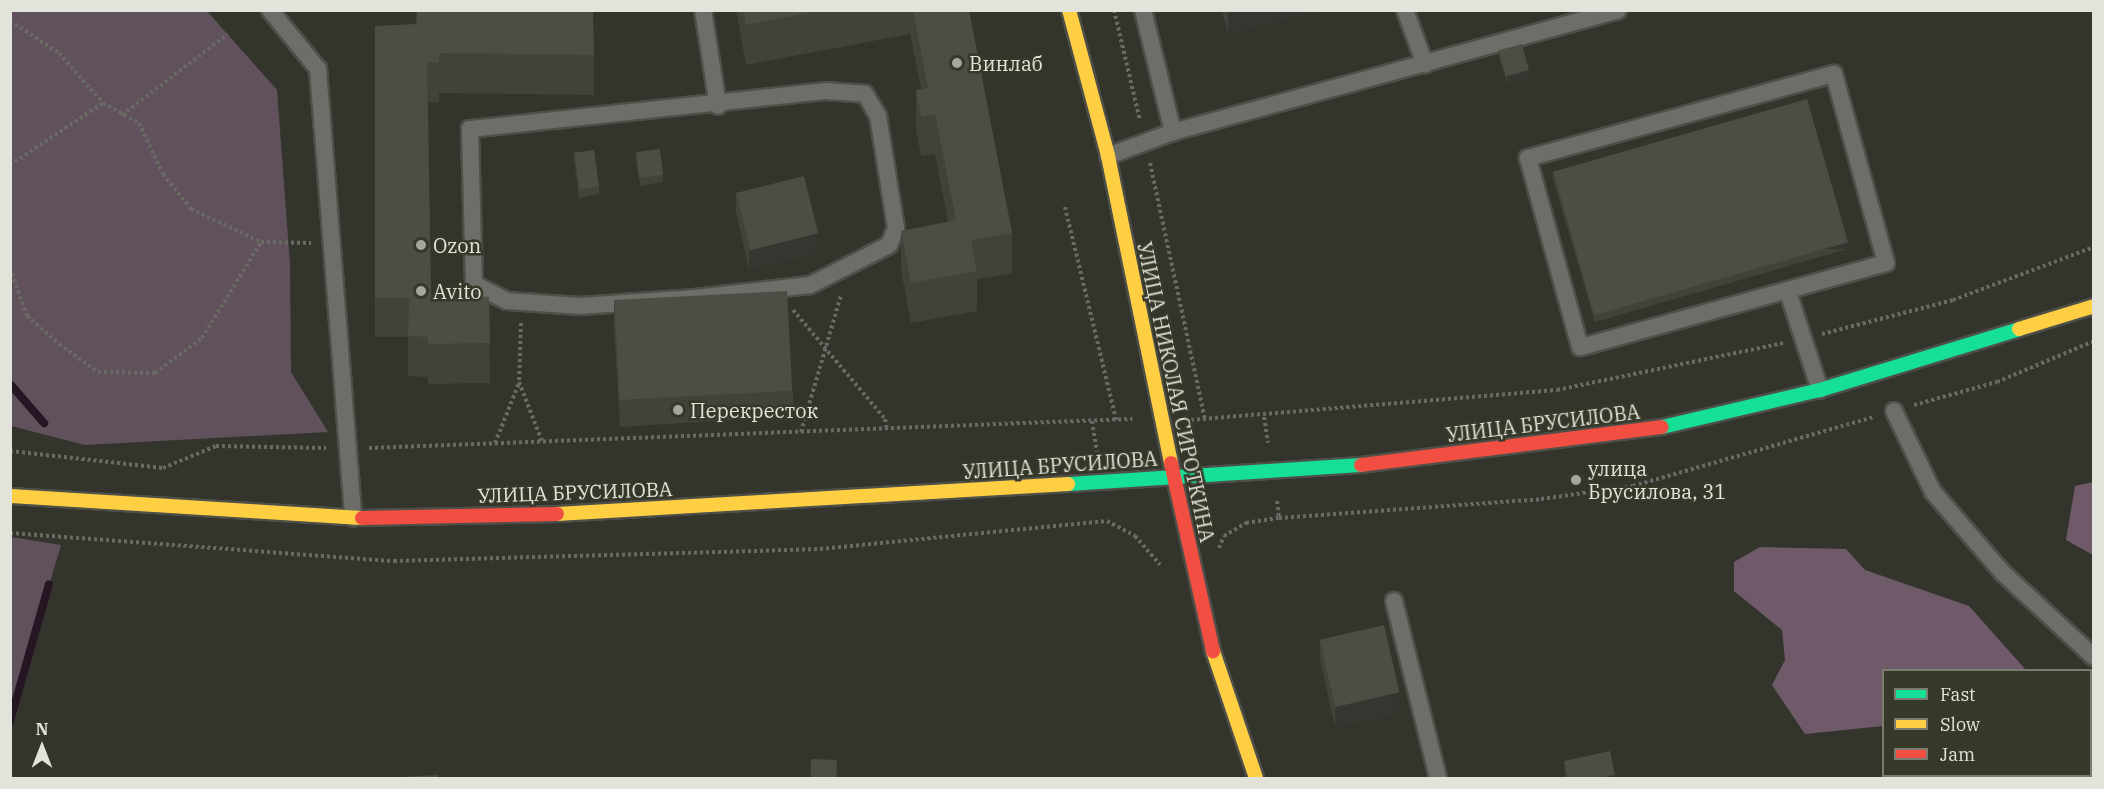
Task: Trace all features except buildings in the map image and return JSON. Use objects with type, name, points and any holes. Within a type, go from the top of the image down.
[{"type":"street","name":"УЛИЦА НИКОЛАЯ СИРОТКИНА","points":[[1069,10],[1108,156],[1161,419],[1223,690],[1256,778]]},
{"type":"street","name":"УЛИЦА БРУСИЛОВА","points":[[10,496],[353,518],[585,514],[1365,465],[1641,432],[1820,390],[2094,306]]},
{"type":"lane","points":[[270,10],[318,69],[353,518]]},
{"type":"lane","points":[[703,10],[718,106]]},
{"type":"lane","points":[[1143,10],[1173,132]]},
{"type":"lane","points":[[1406,10],[1425,64]]},
{"type":"lane","points":[[1108,156],[1173,132],[1618,10]]},
{"type":"lane","points":[[1833,74],[1886,263],[1788,292],[1580,347],[1528,158],[1833,74]]},
{"type":"lane","points":[[826,91],[865,94],[878,116],[896,228],[889,245],[810,285],[775,289],[580,306],[507,301],[474,284],[470,129],[718,106],[826,91]]},
{"type":"lane","points":[[1788,292],[1820,390]]},
{"type":"lane","points":[[1894,411],[1933,492],[2003,573],[2094,657]]},
{"type":"lane","points":[[1394,601],[1438,778]]},
{"type":"path","points":[[1114,10],[1146,143],[1205,420]]},
{"type":"path","points":[[10,21],[59,53],[103,103],[139,123],[163,174],[191,209],[261,242],[332,244]]},
{"type":"path","points":[[122,115],[228,34]]},
{"type":"path","points":[[10,165],[103,103]]},
{"type":"path","points":[[1065,207],[1116,420]]},
{"type":"path","points":[[10,268],[27,316],[58,344],[98,372],[156,373],[202,338],[261,242]]},
{"type":"path","points":[[10,450],[163,468],[216,446],[348,449],[1116,420],[1205,420],[1557,390],[1803,338],[1953,300],[2094,247]]},
{"type":"path","points":[[801,432],[827,350],[849,265]]},
{"type":"path","points":[[775,289],[885,419],[887,429]]},
{"type":"path","points":[[495,443],[519,382],[522,302]]},
{"type":"path","points":[[519,382],[542,441]]},
{"type":"shaded area","points":[[11,10],[207,11],[277,90],[290,264],[291,372],[328,432],[85,445],[11,426]]},
{"type":"shaded area","points":[[2094,482],[2093,555],[2066,540],[2075,486]]},
{"type":"shaded area","points":[[11,537],[61,545],[15,700],[10,698]]},
{"type":"shaded area","points":[[1760,547],[1846,549],[1865,570],[1969,606],[2025,669],[1882,669],[1882,726],[1805,734],[1772,685],[1785,660],[1782,630],[1734,591],[1734,562]]},
{"type":"waterway","points":[[10,384],[44,423]]},
{"type":"waterway","points":[[10,721],[49,584]]},
{"type":"traffic: fast","points":[[1662,427],[1820,390],[2019,329]]},
{"type":"traffic: fast","points":[[1068,484],[1361,465]]},
{"type":"traffic: slow","points":[[1069,10],[1108,156],[1171,463]]},
{"type":"traffic: slow","points":[[2019,329],[2094,306]]},
{"type":"traffic: slow","points":[[557,514],[1068,484]]},
{"type":"traffic: slow","points":[[10,496],[362,518]]},
{"type":"traffic: slow","points":[[1213,651],[1256,778]]},
{"type":"traffic: jam","points":[[1361,465],[1662,427]]},
{"type":"traffic: jam","points":[[1171,463],[1213,651]]},
{"type":"traffic: jam","points":[[362,518],[557,514]]},
{"type":"place","name":"Винлаб","points":[[957,63]]},
{"type":"place","name":"Ozon","points":[[421,245]]},
{"type":"place","name":"Avito","points":[[421,291]]},
{"type":"place","name":"Перекресток","points":[[678,410]]},
{"type":"place","name":"улица Брусилова, 31","points":[[1576,480]]}]
